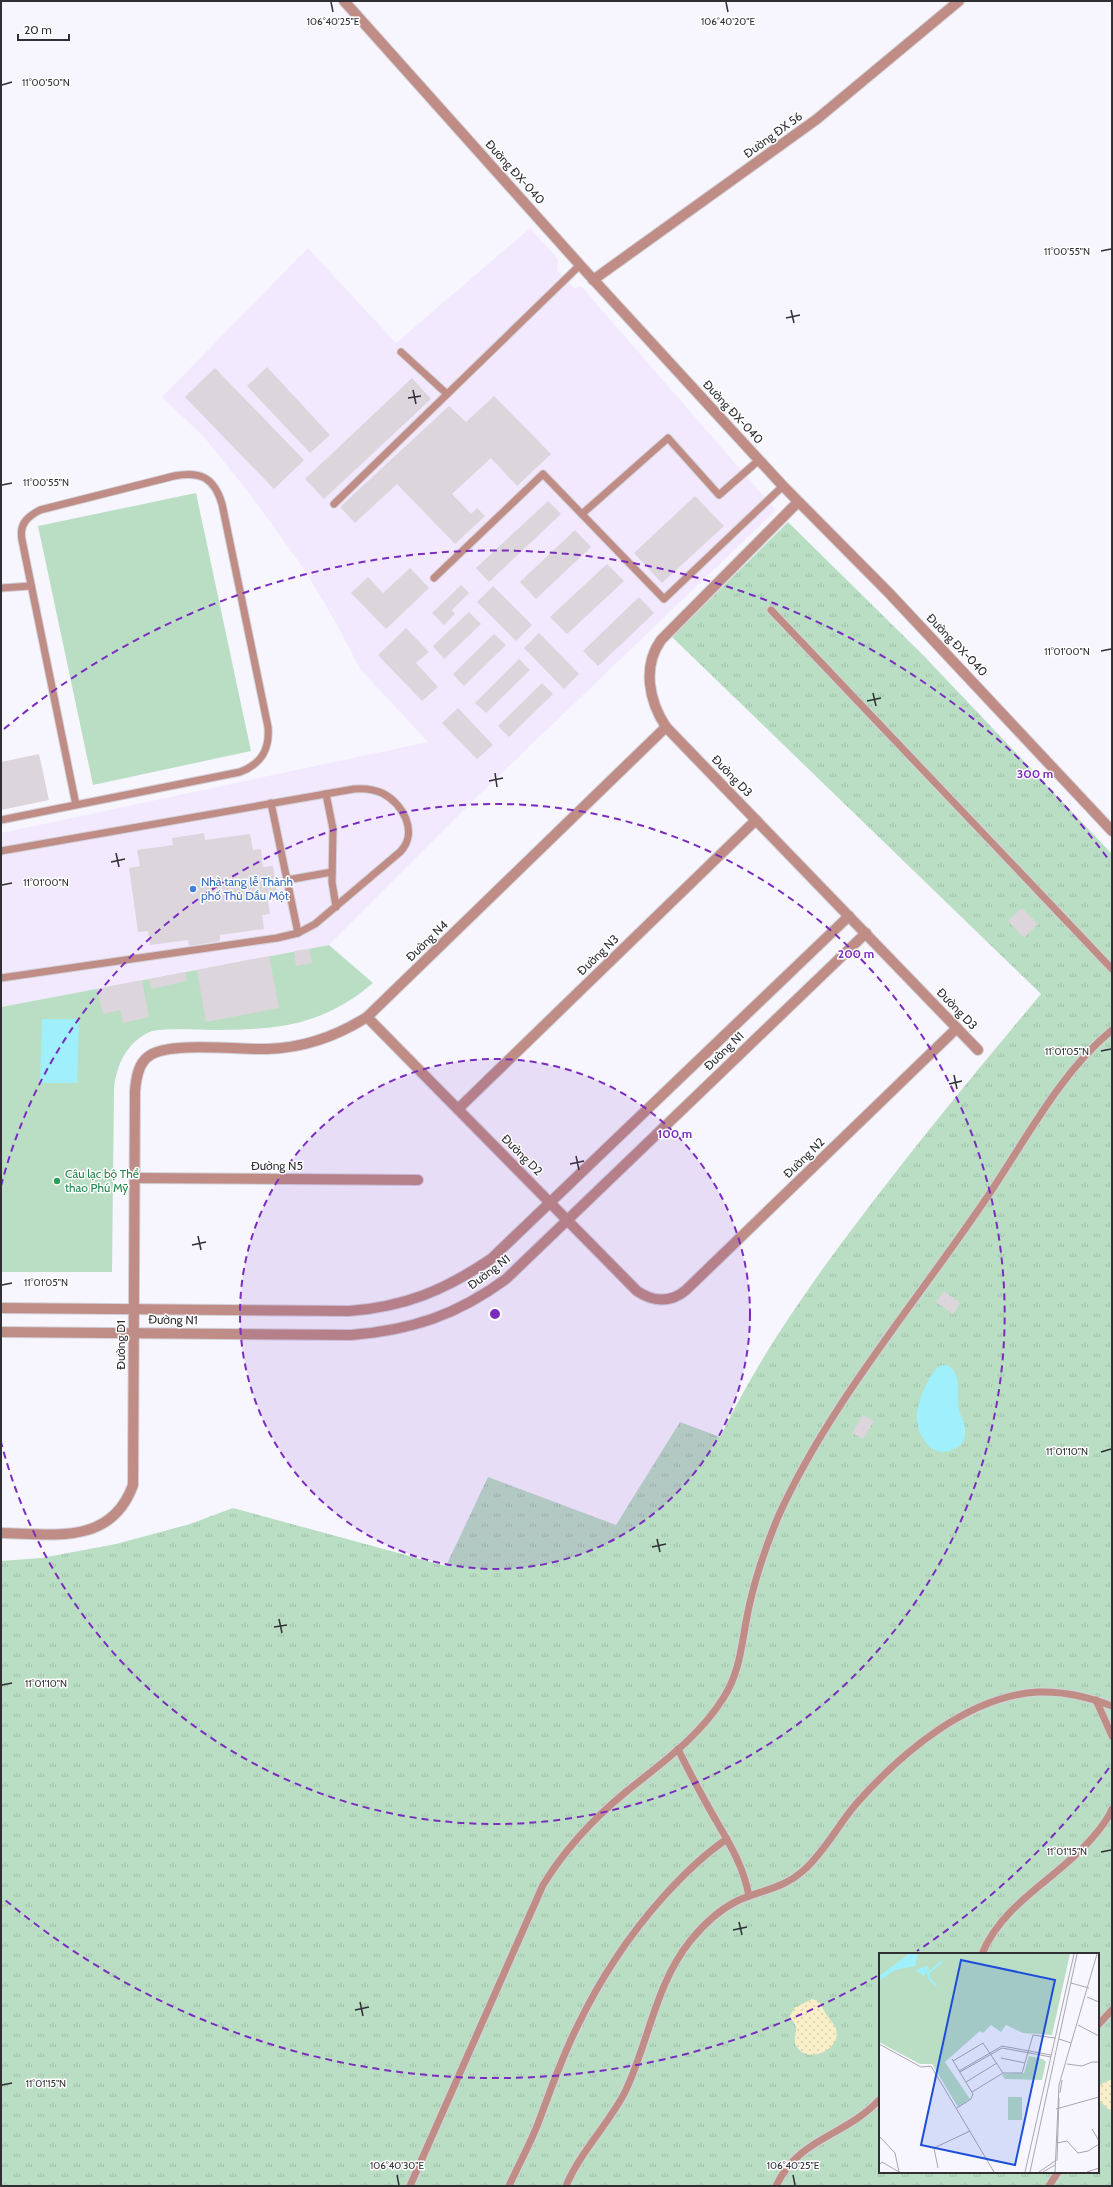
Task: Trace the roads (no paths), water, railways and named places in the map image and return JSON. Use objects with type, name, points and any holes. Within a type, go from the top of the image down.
[{"type":"street","name":"Đường ĐX-040","points":[[344,1],[593,280],[783,486],[894,599],[1112,831]]},
{"type":"street","name":"Đường ĐX 56","points":[[593,280],[817,119],[959,1]]},
{"type":"street","name":"Đường D3","points":[[798,502],[667,632],[657,646],[650,673],[650,690],[654,706],[666,727],[978,1050]]},
{"type":"street","name":"Đường N4","points":[[150,1055],[161,1050],[180,1048],[268,1049],[288,1047],[328,1038],[367,1017],[666,727]]},
{"type":"street","name":"Đường N3","points":[[458,1110],[756,820]]},
{"type":"street","name":"Đường N1","points":[[1,1308],[349,1311],[371,1309],[412,1300],[452,1284],[491,1259],[849,916]]},
{"type":"street","name":"Đường N1","points":[[1,1332],[352,1335],[396,1330],[447,1314],[486,1294],[506,1280],[866,933]]},
{"type":"street","name":"Đường D2","points":[[367,1017],[637,1291],[650,1298],[665,1300]]},
{"type":"street","name":"Đường N2","points":[[665,1300],[676,1297],[686,1290],[957,1028]]},
{"type":"street","name":"Đường D1","points":[[1,1533],[72,1534],[84,1532],[106,1523],[123,1507],[133,1485],[136,1082],[140,1067],[150,1055]]},
{"type":"street","name":"Đường N5","points":[[135,1178],[418,1180]]},
{"type":"lane","points":[[334,504],[580,265]]},
{"type":"lane","points":[[401,352],[447,394]]},
{"type":"lane","points":[[582,514],[668,438],[719,496],[759,460]]},
{"type":"lane","points":[[1,820],[76,805],[240,772],[252,768],[265,753],[268,741],[268,727],[218,492],[213,484],[200,475],[184,474],[40,510],[26,520],[20,533],[76,805]]},
{"type":"lane","points":[[434,578],[543,474],[664,599],[783,486]]},
{"type":"lane","points":[[1,588],[31,586]]},
{"type":"lane","points":[[771,610],[1112,969]]},
{"type":"lane","points":[[1,852],[271,803],[364,788],[383,794],[399,808],[410,828],[410,835],[405,847],[315,924],[298,933],[277,938],[1,978]]},
{"type":"lane","points":[[326,794],[333,829],[332,872],[333,895],[336,907]]},
{"type":"lane","points":[[271,803],[298,933]]},
{"type":"lane","points":[[287,880],[332,872]]},
{"type":"lane","points":[[410,2186],[543,1885],[566,1851],[601,1814],[678,1749],[715,1711],[734,1678],[740,1660],[753,1589],[764,1554],[780,1514],[805,1466],[842,1405],[893,1328],[958,1241],[1044,1110],[1071,1074],[1112,1030]]},
{"type":"lane","points":[[566,2186],[576,2166],[612,2115],[624,2094],[640,2055],[658,1999],[678,1959],[691,1940],[714,1916],[736,1902],[749,1896],[778,1887],[805,1869],[855,1805],[894,1765],[938,1731],[973,1710],[1003,1698],[1039,1692],[1058,1693],[1096,1700],[1112,1706]]},
{"type":"lane","points":[[1096,1700],[1112,1736]]},
{"type":"lane","points":[[678,1749],[742,1867],[749,1896]]},
{"type":"lane","points":[[983,1953],[994,1931],[1006,1916],[1083,1850],[1105,1822],[1112,1809]]},
{"type":"lane","points":[[509,2186],[537,2127],[552,2085],[576,2027],[611,1965],[653,1908],[677,1881],[702,1856],[727,1839]]},
{"type":"lane","points":[[1099,2024],[1112,2010]]},
{"type":"lane","points":[[776,2186],[787,2166],[796,2156],[807,2148],[850,2125],[879,2100]]},
{"type":"lane","points":[[1049,2186],[1057,2173]]},
{"type":"water","points":[[42,1019],[79,1019],[77,1083],[40,1083]]},
{"type":"water","points":[[947,1365],[954,1371],[956,1376],[958,1386],[958,1405],[966,1432],[961,1444],[958,1447],[946,1452],[938,1451],[926,1443],[919,1429],[917,1413],[922,1394],[931,1376],[939,1366]]},
{"type":"place","name":"Nhà tang lễ Thành phố Thủ Dầu Một","points":[[193,889]]},
{"type":"place","name":"Câu lạc bộ Thể thao Phú Mỹ","points":[[57,1181]]}]
